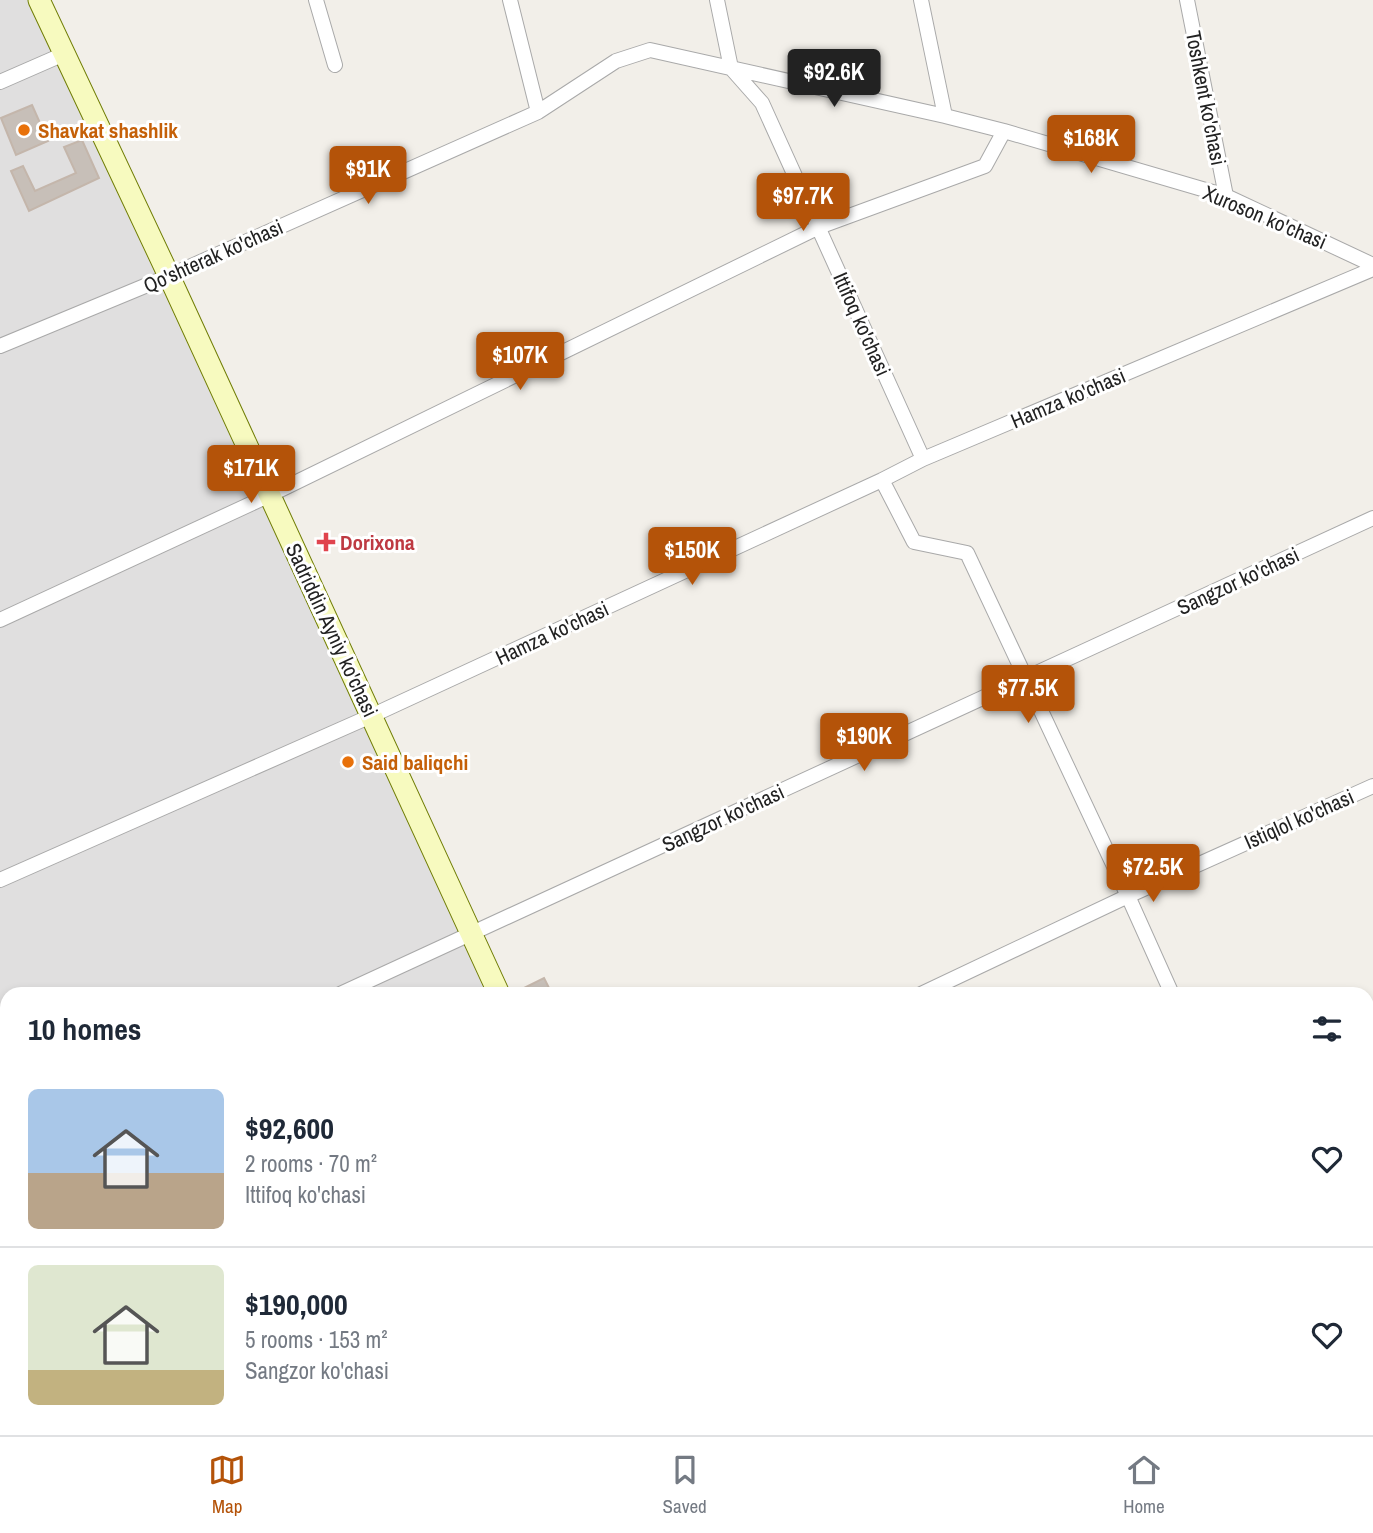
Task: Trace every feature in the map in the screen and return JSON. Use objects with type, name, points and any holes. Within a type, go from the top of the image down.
[{"type":"street","name":"Sadriddin Ayniy ko'chasi","points":[[39,0],[496,987]]},
{"type":"street","points":[[316,0],[335,65]]},
{"type":"street","points":[[510,0],[538,112]]},
{"type":"street","name":"Ittifoq ko'chasi","points":[[717,0],[731,68],[762,103],[923,459]]},
{"type":"street","points":[[921,0],[944,116]]},
{"type":"street","name":"Toshkent ko'chasi","points":[[1187,0],[1226,196]]},
{"type":"street","name":"Qo'shterak ko'chasi","points":[[0,346],[169,276],[538,112],[617,61],[650,50],[944,116]]},
{"type":"street","points":[[0,82],[64,54]]},
{"type":"street","name":"Xuroson ko'chasi","points":[[944,116],[1226,196],[1373,267]]},
{"type":"street","points":[[0,620],[270,495],[819,227],[985,166],[1004,131]]},
{"type":"street","name":"Hamza ko'chasi","points":[[0,880],[371,716],[923,459],[1373,267]]},
{"type":"street","points":[[882,480],[914,542],[967,553],[1169,987]]},
{"type":"street","name":"Sangzor ko'chasi","points":[[355,987],[1373,518]]},
{"type":"street","name":"Istiqlol ko'chasi","points":[[936,987],[1128,896],[1373,786]]},
{"type":"shaded area","points":[[0,0],[28,0],[486,987],[0,987]]},
{"type":"building","name":"Shavkat shashlik","points":[[32,105],[48,141],[16,155],[1,118]]},
{"type":"building","points":[[82,140],[99,178],[29,211],[11,171],[23,166],[35,191],[76,173],[64,147]]},
{"type":"building","points":[[544,978],[548,987],[526,987]]},
{"type":"place","name":"Shavkat shashlik","points":[[24,130]]},
{"type":"place","name":"Dorixona","points":[[326,542]]},
{"type":"place","name":"Said baliqchi","points":[[348,762]]}]
